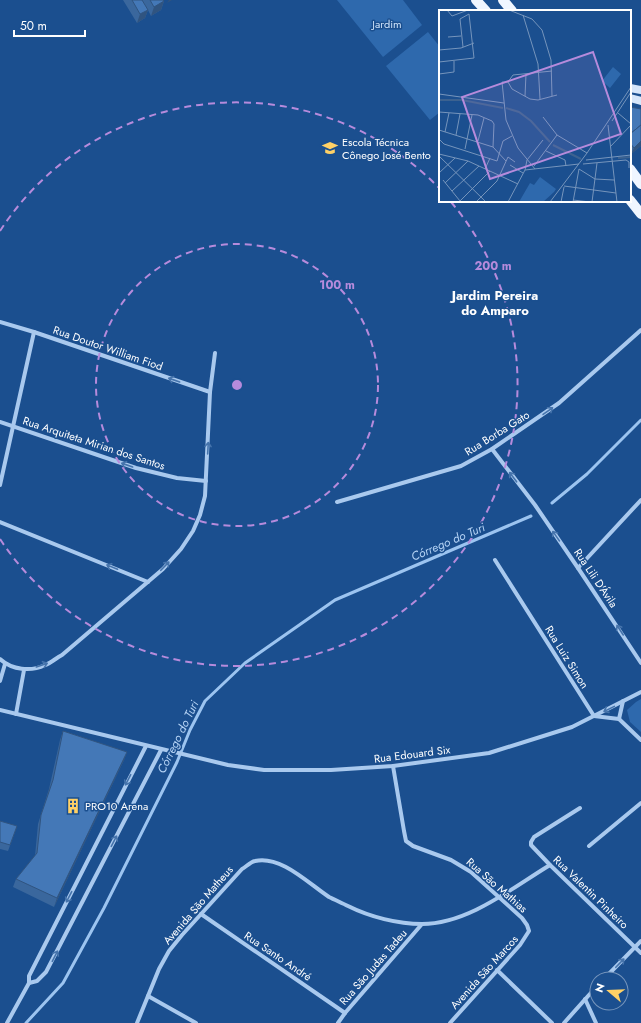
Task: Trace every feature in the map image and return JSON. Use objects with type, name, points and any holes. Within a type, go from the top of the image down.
[{"type":"main road","points":[[476,0],[485,10]]},
{"type":"main road","points":[[503,0],[511,10]]},
{"type":"main road","points":[[631,88],[641,90]]},
{"type":"main road","points":[[631,98],[641,101]]},
{"type":"main road","points":[[631,170],[641,184]]},
{"type":"main road","points":[[631,201],[641,214]]},
{"type":"street","name":"Rua Doutor William Fiod","points":[[0,322],[34,332],[210,392]]},
{"type":"street","name":"Rua Borba Gato","points":[[337,502],[460,466],[492,449],[559,403],[641,330]]},
{"type":"street","points":[[0,485],[34,332]]},
{"type":"street","points":[[0,659],[5,664],[24,670],[44,666],[62,655],[148,582],[181,549],[193,531],[200,515],[205,496],[210,392],[214,353]]},
{"type":"street","name":"Rua Arquiteta Mirian dos Santos","points":[[0,422],[136,468],[171,477],[206,481]]},
{"type":"street","name":"Rua Lili D'Ávila","points":[[492,449],[535,505],[641,663]]},
{"type":"street","points":[[578,568],[641,500]]},
{"type":"street","points":[[0,522],[148,582]]},
{"type":"street","name":"Rua Luiz Simon","points":[[495,560],[594,716]]},
{"type":"street","points":[[0,681],[5,664]]},
{"type":"street","points":[[16,714],[24,670]]},
{"type":"street","name":"Rua Edouard Six","points":[[0,710],[228,765],[264,770],[331,770],[393,766],[489,753],[572,727],[641,692]]},
{"type":"street","points":[[619,719],[623,701]]},
{"type":"street","points":[[594,716],[619,719],[641,740]]},
{"type":"street","points":[[7,1023],[29,983],[29,976],[146,746]]},
{"type":"street","points":[[29,983],[37,981],[46,972],[161,750]]},
{"type":"street","name":"Rua São Mathias","points":[[393,766],[406,841],[414,846],[462,865],[522,918],[529,931]]},
{"type":"street","points":[[589,846],[641,803]]},
{"type":"street","name":"Rua Valentin Pinheiro","points":[[580,808],[534,837],[531,842],[533,848],[641,953]]},
{"type":"street","name":"Avenida São Matheus","points":[[137,1023],[159,970],[169,951],[242,869],[254,861],[270,861],[284,866],[330,897],[349,907],[396,921],[422,924],[460,917],[498,897],[550,865]]},
{"type":"street","name":"Rua Santo André","points":[[201,914],[345,1013]]},
{"type":"street","name":"Rua São Judas Tadeu","points":[[338,1023],[422,924]]},
{"type":"street","name":"Avenida São Marcos","points":[[450,1023],[520,946],[529,931]]},
{"type":"street","points":[[612,971],[641,941]]},
{"type":"street","points":[[497,970],[552,1023]]},
{"type":"street","points":[[564,1023],[589,994]]},
{"type":"street","points":[[148,996],[196,1023]]},
{"type":"street","points":[[584,999],[596,1023]]},
{"type":"green space","name":"Jardim","points":[[337,0],[403,0],[422,25],[383,57]]},
{"type":"green space","points":[[428,32],[439,46],[439,113],[430,120],[386,66]]},
{"type":"green space","points":[[641,699],[641,732],[630,722],[627,710]]},
{"type":"building","points":[[132,0],[142,0],[148,10],[140,14]]},
{"type":"building","points":[[150,0],[163,0],[164,1],[154,7]]},
{"type":"building","points":[[631,107],[641,109],[641,125],[631,133]]},
{"type":"building","points":[[641,125],[641,141],[634,148],[631,144],[631,133]]},
{"type":"building","name":"PRO10 Arena","points":[[63,731],[127,752],[57,898],[16,879],[37,853],[41,815],[53,780]]},
{"type":"building","points":[[0,821],[17,826],[10,845],[0,842]]},
{"type":"waterway","name":"Córrego do Turi","points":[[552,503],[587,474],[641,420]]},
{"type":"waterway","name":"Córrego do Turi","points":[[26,1023],[63,983],[104,908],[177,762],[190,730],[205,701],[245,663],[335,600],[531,516]]},
{"type":"place","name":"Escola Técnica Cônego José Bento","points":[[330,148]]},
{"type":"place","name":"PRO10 Arena","points":[[73,806]]},
{"type":"district","name":"Jardim Pereira do Amparo","points":[[495,302]]}]
